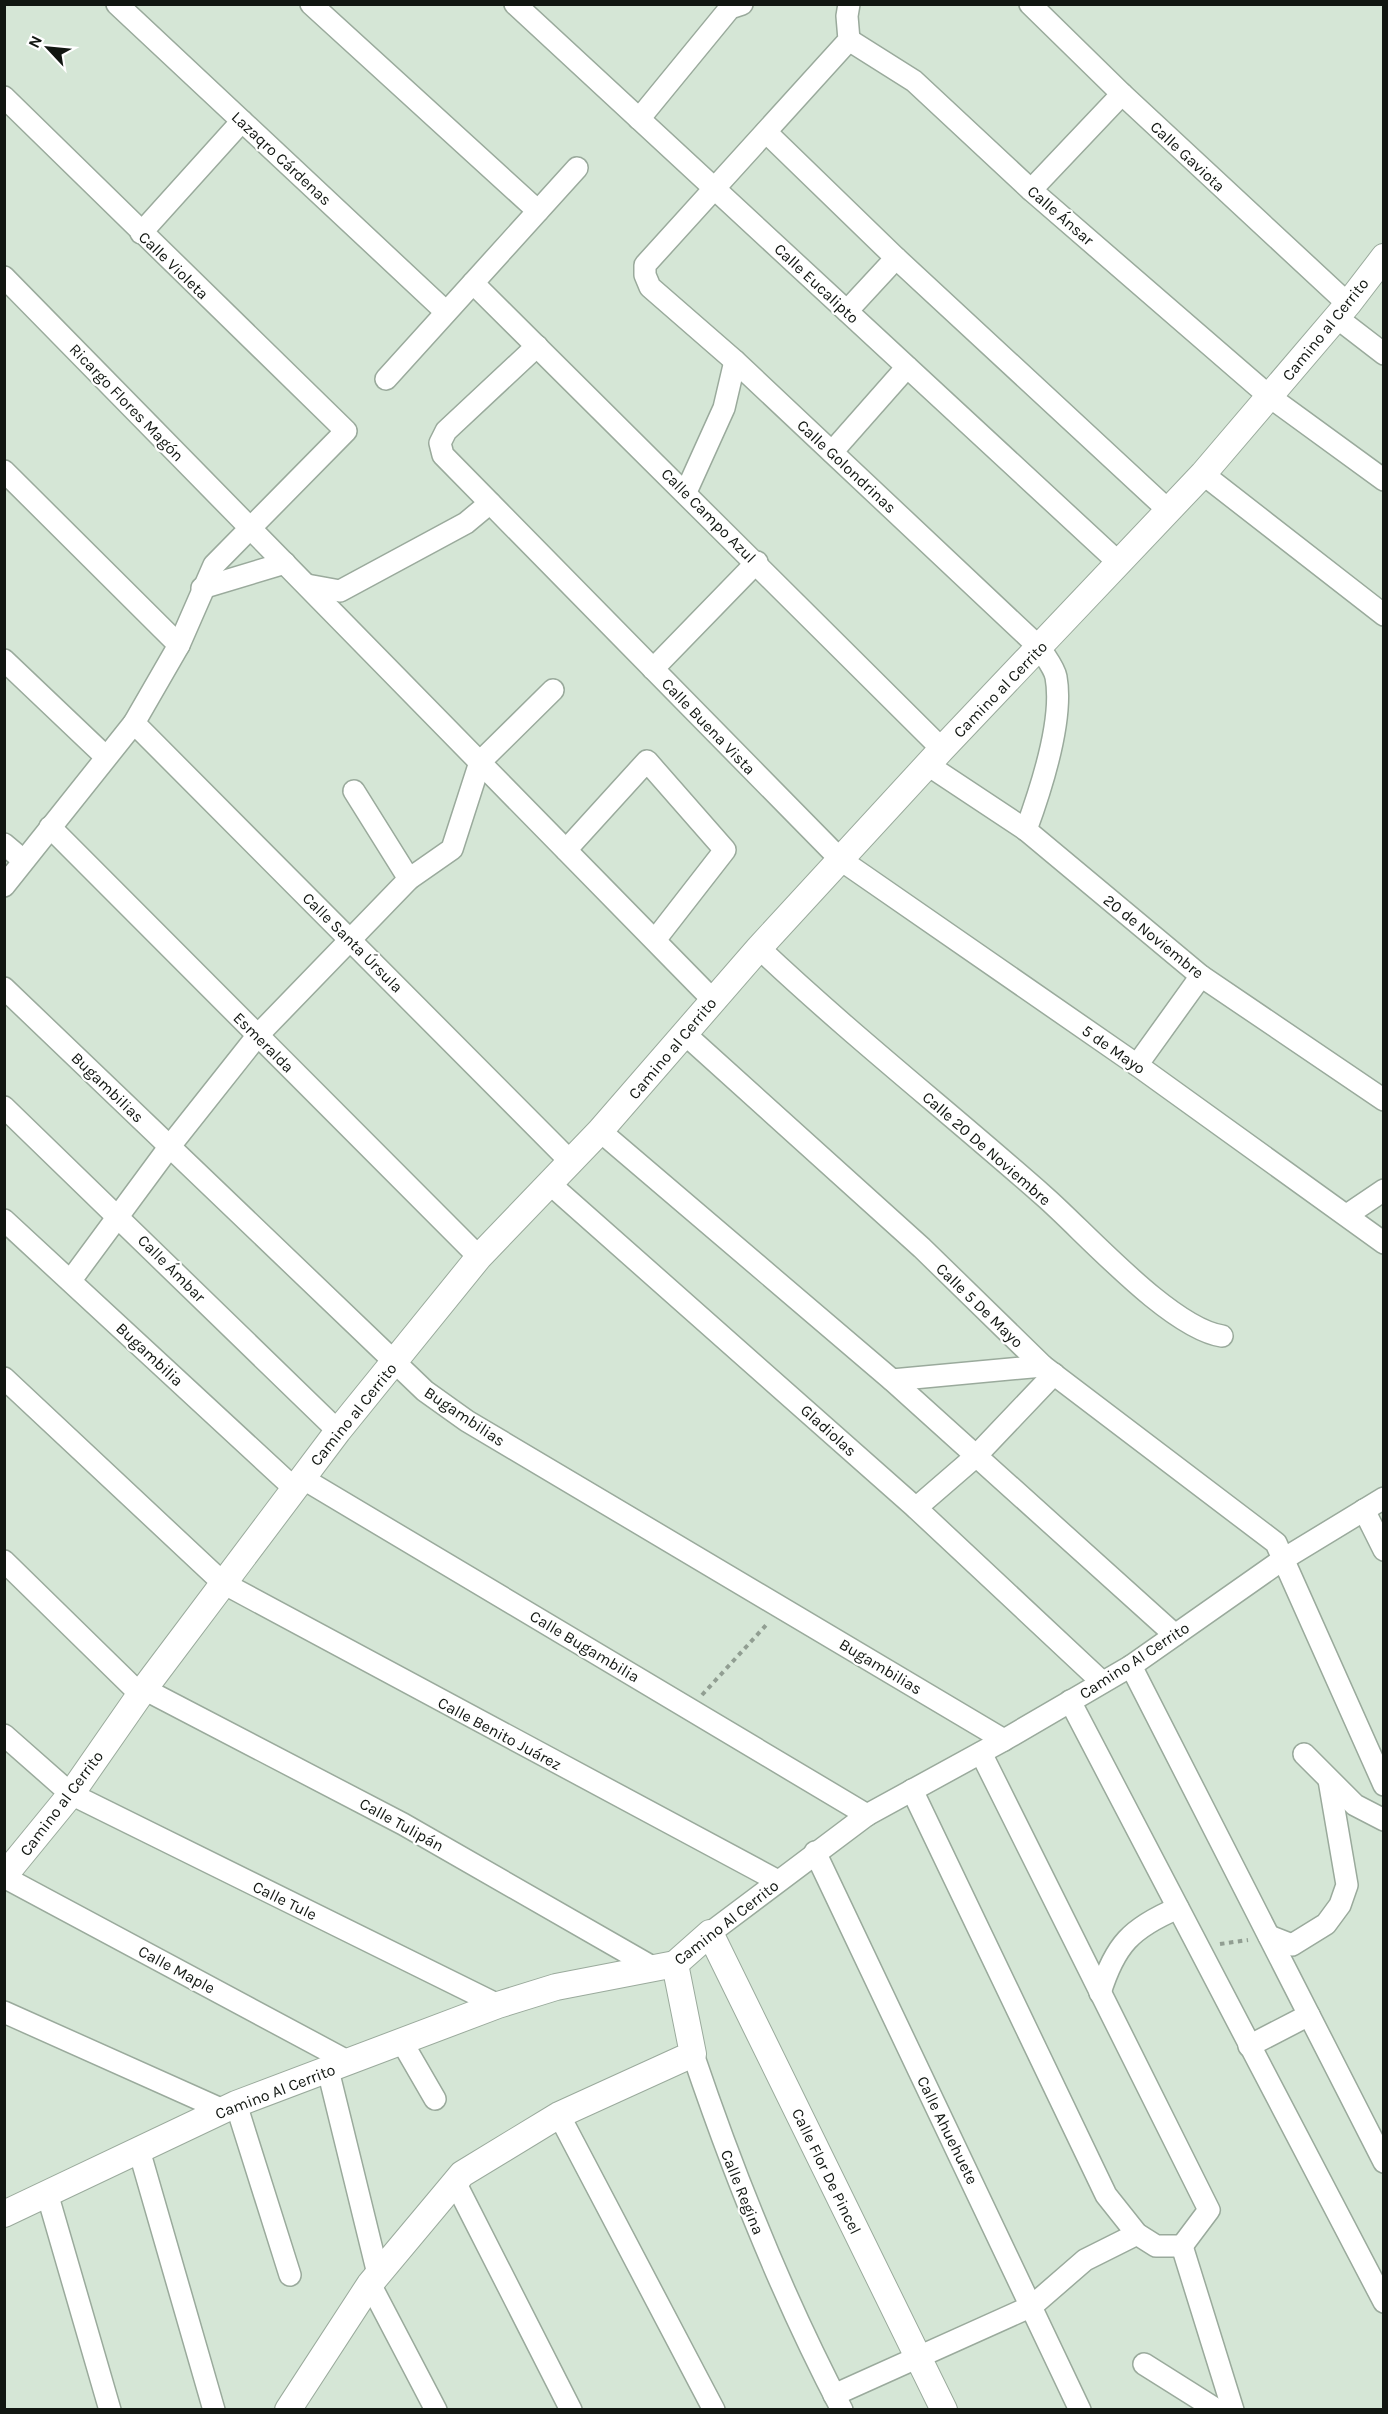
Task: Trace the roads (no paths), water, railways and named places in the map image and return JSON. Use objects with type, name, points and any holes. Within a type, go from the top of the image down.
[{"type":"main road","name":"Camino al Cerrito","points":[[4,1876],[71,1794],[142,1692],[338,1431],[479,1257],[600,1131],[686,1035],[713,1000],[759,948],[935,757],[1203,474],[1270,397],[1383,257]]},
{"type":"main road","name":"Camino Al Cerrito","points":[[4,2214],[229,2107],[498,2005],[556,1987],[664,1966],[710,1933]]},
{"type":"main road","name":"Calle Flor De Pincel","points":[[710,1933],[944,2409]]},
{"type":"main road","name":"Calle Regina","points":[[664,1966],[693,2054]]},
{"type":"main road","points":[[288,2409],[374,2279],[462,2174],[559,2115],[693,2054]]},
{"type":"street","name":"Lazaqro Cárdenas","points":[[117,4],[446,312]]},
{"type":"street","points":[[311,4],[538,211]]},
{"type":"street","name":"Calle Eucalipto","points":[[515,4],[1118,562]]},
{"type":"street","name":"Calle Gaviota","points":[[1030,4],[1342,310],[1383,354]]},
{"type":"street","points":[[639,120],[733,6]]},
{"type":"street","points":[[713,188],[849,40],[844,8]]},
{"type":"street","name":"Calle Ánsar","points":[[849,40],[914,81],[1031,190],[1270,397],[1383,480]]},
{"type":"street","points":[[1031,190],[1122,94]]},
{"type":"street","name":"Calle Violeta","points":[[4,97],[346,431],[249,526]]},
{"type":"street","points":[[141,232],[242,121]]},
{"type":"street","points":[[766,132],[896,258],[1168,510]]},
{"type":"street","points":[[386,379],[577,168]]},
{"type":"street","name":"Calle Golondrinas","points":[[713,188],[645,265],[645,275],[650,287],[735,362],[1040,648],[1056,676],[1055,717],[1046,775],[1026,830]]},
{"type":"street","points":[[847,311],[896,258]]},
{"type":"street","name":"Ricargo Flores Magón","points":[[4,277],[249,526]]},
{"type":"street","name":"Calle Campo Azul","points":[[473,283],[757,562],[935,757]]},
{"type":"street","name":"Calle Buena Vista","points":[[537,346],[446,431],[440,443],[443,455],[841,861]]},
{"type":"street","points":[[686,492],[724,408],[735,362]]},
{"type":"street","points":[[831,452],[907,367]]},
{"type":"street","points":[[4,471],[179,645]]},
{"type":"street","points":[[1203,474],[1383,615]]},
{"type":"street","points":[[306,585],[340,591],[466,524],[490,503]]},
{"type":"street","points":[[4,886],[134,723],[179,645],[214,565],[249,526],[713,1000]]},
{"type":"street","points":[[653,669],[757,562]]},
{"type":"street","points":[[202,588],[285,563]]},
{"type":"street","points":[[4,660],[106,757]]},
{"type":"street","points":[[71,1280],[170,1146],[258,1035],[409,879],[452,849],[480,762],[553,690]]},
{"type":"street","name":"Calle Santa Úrsula","points":[[134,723],[571,1162]]},
{"type":"street","name":"20 de Noviembre","points":[[935,757],[1201,976],[1383,1100]]},
{"type":"street","points":[[566,850],[647,761],[725,850],[655,940]]},
{"type":"street","points":[[354,791],[409,879]]},
{"type":"street","name":"Esmeralda","points":[[50,827],[479,1257]]},
{"type":"street","points":[[4,844],[23,860]]},
{"type":"street","name":"5 de Mayo","points":[[841,861],[1137,1065],[1347,1215],[1383,1244]]},
{"type":"street","name":"Calle 20 De Noviembre","points":[[759,948],[808,995],[1046,1197],[1167,1310],[1211,1335],[1222,1336]]},
{"type":"street","points":[[1137,1065],[1201,976]]},
{"type":"street","name":"Bugambilias","points":[[4,988],[425,1391],[467,1421],[1004,1740]]},
{"type":"street","name":"Calle 5 De Mayo","points":[[686,1035],[922,1248],[1048,1370],[1276,1543],[1383,1785]]},
{"type":"street","name":"Calle Ámbar","points":[[4,1107],[120,1216],[338,1431]]},
{"type":"street","points":[[600,1131],[892,1380],[1175,1635]]},
{"type":"street","name":"Gladiolas","points":[[549,1184],[916,1508],[1102,1682]]},
{"type":"street","points":[[1347,1215],[1383,1190]]},
{"type":"street","name":"Bugambilia","points":[[4,1220],[298,1484]]},
{"type":"street","points":[[892,1380],[1048,1370]]},
{"type":"street","points":[[916,1508],[975,1457],[1048,1370]]},
{"type":"street","name":"Calle Benito Juárez","points":[[4,1378],[223,1583],[778,1881]]},
{"type":"street","name":"Calle Bugambilia","points":[[298,1484],[690,1709],[867,1815]]},
{"type":"street","name":"Camino Al Cerrito","points":[[710,1933],[814,1852],[867,1815],[1004,1740],[1131,1665],[1282,1560],[1383,1498]]},
{"type":"street","points":[[1364,1510],[1383,1550]]},
{"type":"street","name":"Calle Tulipán","points":[[4,1561],[142,1692],[403,1824],[664,1966]]},
{"type":"street","points":[[1131,1665],[1383,2162]]},
{"type":"street","points":[[1070,1701],[1383,2302]]},
{"type":"street","name":"Calle Tule","points":[[4,1735],[71,1794],[498,2005]]},
{"type":"street","points":[[981,1753],[1209,2210],[1182,2246]]},
{"type":"street","points":[[1304,1754],[1355,1805],[1383,1820]]},
{"type":"street","points":[[1269,1936],[1292,1945],[1326,1924],[1340,1905],[1347,1885],[1329,1780]]},
{"type":"street","points":[[912,1790],[1106,2195],[1137,2234],[1156,2246],[1182,2246]]},
{"type":"street","name":"Calle Ahuehuete","points":[[814,1852],[1080,2409]]},
{"type":"street","name":"Calle Maple","points":[[4,1876],[338,2066]]},
{"type":"street","points":[[1100,1993],[1109,1962],[1127,1939],[1152,1919],[1178,1908]]},
{"type":"street","points":[[4,2012],[229,2107],[290,2276]]},
{"type":"street","points":[[1249,2046],[1309,2015]]},
{"type":"street","points":[[402,2042],[435,2099]]},
{"type":"street","name":"Calle Regina","points":[[693,2054],[723,2144],[762,2237],[838,2402]]},
{"type":"street","points":[[338,2066],[374,2279],[436,2409]]},
{"type":"street","points":[[559,2115],[714,2409]]},
{"type":"street","points":[[139,2150],[214,2409]]},
{"type":"street","points":[[455,2182],[572,2409]]},
{"type":"street","points":[[47,2193],[110,2409]]},
{"type":"street","points":[[838,2402],[919,2356],[1032,2306],[1085,2260],[1137,2234]]},
{"type":"street","points":[[1182,2246],[1233,2409]]},
{"type":"street","points":[[1144,2364],[1217,2409]]}]
